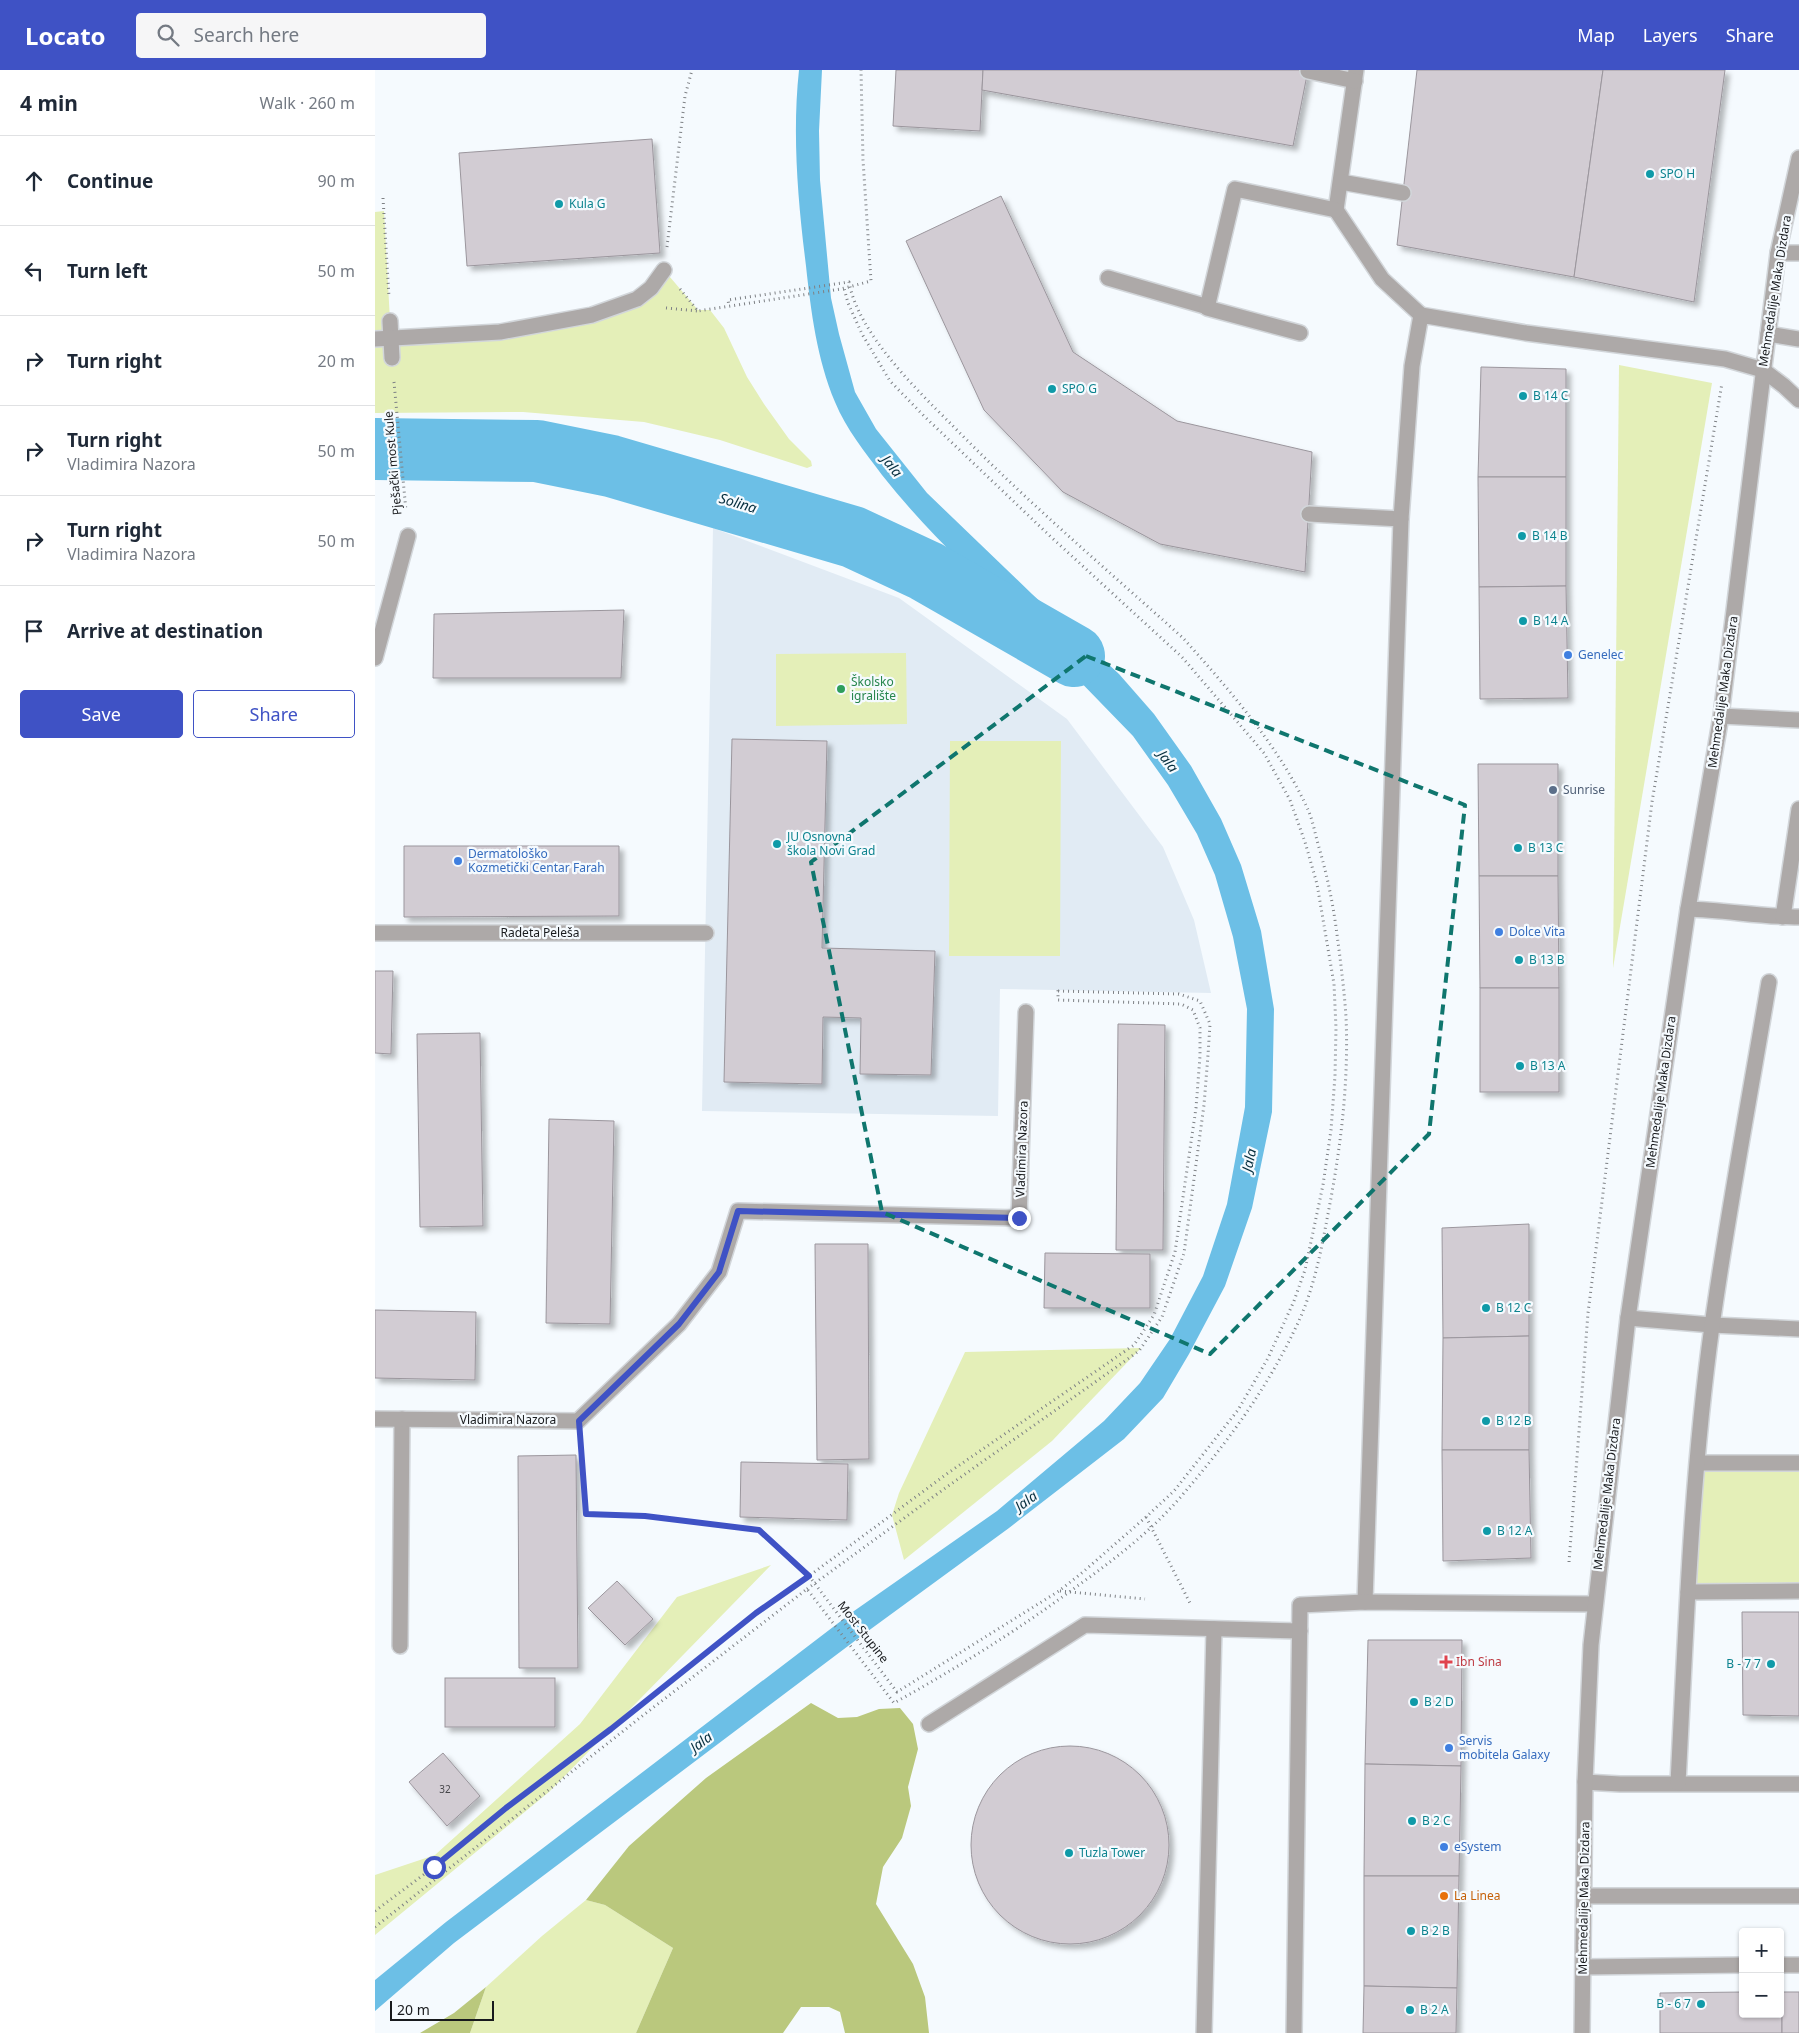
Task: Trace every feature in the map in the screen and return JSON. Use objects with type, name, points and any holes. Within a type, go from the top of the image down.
[{"type":"street","points":[[1308,71],[1355,75],[1336,210],[1382,279],[1421,315],[1526,332],[1725,359],[1763,370],[1799,400]]},
{"type":"street","name":"Mehmedalije Maka Dizdara","points":[[1582,2033],[1585,1782],[1591,1644],[1627,1318],[1688,909],[1721,716],[1779,253],[1799,158]]},
{"type":"street","points":[[1341,182],[1403,193]]},
{"type":"street","points":[[1207,307],[1235,189],[1336,210]]},
{"type":"street","points":[[1779,253],[1799,253]]},
{"type":"street","points":[[375,339],[500,332],[592,315],[637,299],[651,288],[664,270]]},
{"type":"street","points":[[1108,278],[1300,333]]},
{"type":"street","points":[[1365,1602],[1401,519],[1412,366],[1421,315]]},
{"type":"street","points":[[390,321],[392,358]]},
{"type":"street","points":[[1768,334],[1799,339]]},
{"type":"street","points":[[1309,514],[1401,519]]},
{"type":"street","points":[[375,658],[408,536]]},
{"type":"street","points":[[1721,716],[1799,720]]},
{"type":"street","points":[[1783,917],[1799,809]]},
{"type":"street","points":[[1688,909],[1799,917]]},
{"type":"street","name":"Radeta Peleša","points":[[375,933],[706,933]]},
{"type":"street","points":[[1678,1783],[1688,1592],[1698,1463],[1712,1325],[1769,982]]},
{"type":"street","name":"Vladimira Nazora","points":[[375,1420],[579,1421],[679,1324],[719,1272],[738,1211],[1019,1218],[1026,1012]]},
{"type":"street","points":[[1627,1318],[1712,1325],[1799,1329]]},
{"type":"street","points":[[400,1646],[401,1419]]},
{"type":"street","points":[[1698,1463],[1799,1463]]},
{"type":"street","points":[[1688,1592],[1799,1591]]},
{"type":"street","points":[[1294,2033],[1300,1605],[1365,1602],[1595,1604]]},
{"type":"street","points":[[929,1724],[1085,1625],[1300,1631]]},
{"type":"street","points":[[1205,2033],[1214,1629]]},
{"type":"street","points":[[1585,1782],[1799,1784]]},
{"type":"street","points":[[1584,1896],[1799,1896]]},
{"type":"street","points":[[1583,1967],[1739,1965]]},
{"type":"street","points":[[1784,1965],[1799,1965]]},
{"type":"path","points":[[664,270],[685,96],[692,70]]},
{"type":"path","points":[[729,306],[728,300],[850,287],[871,281],[863,160],[861,70]]},
{"type":"path","points":[[383,198],[390,321]]},
{"type":"path","points":[[692,304],[698,311],[842,287]]},
{"type":"path","points":[[842,287],[862,334],[890,381],[1030,517],[1182,657],[1264,753],[1290,800],[1317,884],[1334,984],[1335,1076],[1323,1185],[1305,1270],[1268,1358],[1238,1410],[1174,1490],[1146,1518],[1190,1603]]},
{"type":"path","points":[[807,1590],[894,1703],[1005,1638],[1116,1558],[1151,1528],[1183,1495],[1247,1414],[1295,1330],[1317,1272],[1340,1140],[1346,1075],[1346,1021],[1343,980],[1330,886],[1310,814],[1269,743],[1183,638],[997,471],[899,372],[867,325],[850,287]]},
{"type":"path","name":"Pješački most Kule","points":[[392,358],[408,536]]},
{"type":"path","points":[[1569,1562],[1588,1313],[1647,841],[1723,382]]},
{"type":"path","points":[[375,1911],[434,1867],[526,1792],[611,1729],[748,1619],[948,1473],[1134,1345],[1154,1315],[1175,1252],[1195,1108],[1200,1056],[1200,1028],[1193,1010],[1181,1004],[1058,1000],[1058,991],[1179,994],[1200,1001],[1209,1024],[1204,1105],[1184,1253],[1162,1317],[1139,1351],[814,1583],[375,1927]]},
{"type":"path","name":"Most Stupine","points":[[579,1421],[586,1514],[645,1516],[759,1530],[809,1576],[897,1692],[1059,1591],[1146,1518]]},
{"type":"highlighted area","points":[[1086,656],[1465,805],[1429,1134],[1210,1354],[882,1212],[811,862]]},
{"type":"shaded area","points":[[713,528],[899,598],[1067,719],[1163,847],[1194,920],[1211,993],[1000,989],[998,1116],[702,1111]]},
{"type":"green space","points":[[384,211],[391,339],[500,332],[619,305],[664,270],[698,310],[710,310],[724,328],[747,377],[764,404],[789,439],[811,461],[812,466],[807,468],[720,440],[644,422],[523,412],[375,413],[375,212]]},
{"type":"green space","points":[[1619,365],[1712,383],[1613,968]]},
{"type":"green space","name":"Školsko igralište","points":[[906,653],[907,724],[776,726],[776,654]]},
{"type":"green space","points":[[950,741],[1061,741],[1060,956],[949,956]]},
{"type":"green space","points":[[1141,1348],[1052,1441],[904,1560],[892,1515],[899,1493],[965,1352]]},
{"type":"green space","points":[[1698,1463],[1799,1463],[1799,1591],[1688,1592]]},
{"type":"green space","points":[[771,1565],[549,1792],[375,1935],[375,1875],[435,1855],[580,1724],[677,1597]]},
{"type":"green space","points":[[811,1703],[838,1718],[857,1717],[879,1709],[900,1708],[913,1724],[918,1749],[908,1787],[911,1806],[902,1838],[883,1867],[876,1904],[913,1964],[925,1997],[929,2033],[845,2033],[840,2012],[829,2007],[801,2007],[783,2033],[636,2033],[673,1948],[605,1905],[586,1900],[629,1846],[706,1778]]},
{"type":"green space","points":[[586,1900],[605,1905],[673,1948],[636,2033],[470,2033],[486,1987],[542,1936]]},
{"type":"green space","points":[[486,1987],[470,2033],[420,2033],[454,2013]]},
{"type":"water","name":"Jala","points":[[799,70],[822,70],[819,131],[820,180],[831,298],[855,392],[876,429],[927,493],[1119,674],[1154,714],[1191,766],[1221,819],[1241,865],[1261,931],[1274,1009],[1272,1112],[1252,1208],[1225,1286],[1189,1354],[1163,1398],[1124,1439],[1009,1528],[864,1634],[454,1943],[375,2011],[375,1980],[446,1922],[854,1611],[997,1511],[1104,1421],[1140,1383],[1170,1339],[1203,1276],[1227,1204],[1245,1107],[1247,1009],[1233,937],[1215,875],[1197,834],[1168,785],[1133,736],[1066,667],[1073,656],[996,594],[948,549],[882,475],[856,440],[839,412],[819,352],[808,283],[797,168],[796,119]]},
{"type":"building","points":[[896,70],[983,70],[980,131],[893,126]]},
{"type":"building","points":[[983,70],[1308,70],[1293,146],[982,90]]},
{"type":"building","points":[[1417,70],[1603,70],[1574,277],[1397,245]]},
{"type":"building","name":"SPO H","points":[[1603,70],[1725,70],[1694,302],[1574,277]]},
{"type":"building","name":"Kula G","points":[[652,139],[660,253],[467,266],[459,153]]},
{"type":"building","name":"SPO G","points":[[1001,196],[1073,352],[1177,421],[1312,452],[1305,572],[1160,544],[1063,492],[984,410],[906,241]]},
{"type":"building","name":"B 14 C","points":[[1481,367],[1566,369],[1566,477],[1478,477]]},
{"type":"building","name":"B 14 B","points":[[1478,477],[1566,477],[1566,586],[1479,587]]},
{"type":"building","name":"B 14 A","points":[[1566,586],[1568,698],[1480,699],[1479,587]]},
{"type":"building","points":[[624,610],[621,678],[433,678],[434,614]]},
{"type":"building","name":"JU Osnovna škola Novi Grad","points":[[732,739],[827,741],[822,948],[935,951],[931,1075],[860,1074],[861,1018],[823,1017],[822,1084],[724,1082]]},
{"type":"building","name":"B 13 C","points":[[1478,764],[1558,764],[1558,876],[1479,876]]},
{"type":"building","points":[[404,846],[619,846],[619,916],[404,917]]},
{"type":"building","name":"B 13 B","points":[[1479,876],[1558,876],[1559,988],[1480,988]]},
{"type":"building","points":[[375,971],[393,971],[391,1054],[375,1053]]},
{"type":"building","name":"B 13 A","points":[[1480,988],[1559,988],[1559,1092],[1480,1092]]},
{"type":"building","points":[[1118,1024],[1165,1025],[1163,1250],[1116,1250]]},
{"type":"building","points":[[480,1033],[483,1226],[420,1227],[417,1034]]},
{"type":"building","points":[[549,1119],[614,1121],[610,1324],[546,1323]]},
{"type":"building","name":"B 12 C","points":[[1529,1224],[1529,1336],[1443,1338],[1442,1228]]},
{"type":"building","points":[[815,1244],[868,1244],[869,1459],[817,1460]]},
{"type":"building","points":[[1045,1253],[1150,1254],[1150,1308],[1044,1308]]},
{"type":"building","points":[[375,1310],[476,1312],[475,1380],[375,1378]]},
{"type":"building","name":"B 12 B","points":[[1529,1336],[1529,1450],[1442,1450],[1443,1338]]},
{"type":"building","name":"B 12 A","points":[[1442,1450],[1529,1450],[1531,1558],[1443,1561]]},
{"type":"building","points":[[576,1455],[578,1668],[519,1668],[518,1456]]},
{"type":"building","points":[[741,1462],[848,1464],[847,1520],[740,1517]]},
{"type":"building","points":[[617,1581],[653,1619],[625,1645],[588,1608]]},
{"type":"building","name":"B - 7 7","points":[[1742,1612],[1799,1612],[1799,1716],[1743,1715]]},
{"type":"building","name":"B 2 D","points":[[1368,1640],[1462,1640],[1461,1766],[1365,1764]]},
{"type":"building","points":[[445,1678],[555,1678],[555,1727],[445,1727]]},
{"type":"building","name":"Tuzla Tower","points":[[1070,1746],[1089,1748],[1108,1754],[1125,1763],[1140,1775],[1152,1790],[1161,1807],[1167,1826],[1169,1845],[1167,1864],[1161,1883],[1152,1900],[1140,1915],[1125,1927],[1108,1936],[1089,1942],[1070,1944],[1051,1942],[1032,1936],[1015,1927],[1000,1915],[988,1900],[979,1883],[973,1864],[971,1845],[973,1826],[979,1807],[988,1790],[1000,1775],[1015,1763],[1032,1754],[1051,1748]]},
{"type":"building","points":[[443,1753],[480,1796],[447,1826],[409,1782]]},
{"type":"building","name":"B 2 C","points":[[1365,1764],[1461,1766],[1459,1876],[1364,1876]]},
{"type":"building","name":"B 2 B","points":[[1364,1876],[1459,1876],[1457,1988],[1364,1986]]},
{"type":"building","name":"B 2 A","points":[[1364,1986],[1457,1988],[1456,2033],[1363,2033]]},
{"type":"building","name":"B - 6 7","points":[[1739,1992],[1739,2018],[1782,2018],[1782,2033],[1660,2033],[1660,1993]]},
{"type":"building","points":[[1784,1992],[1799,1992],[1799,2033],[1782,2033]]},
{"type":"waterway","name":"Solina","points":[[375,449],[537,451],[611,466],[853,537],[926,571],[1074,656]]},
{"type":"place","name":"SPO H","points":[[1650,174]]},
{"type":"place","name":"Kula G","points":[[559,204]]},
{"type":"place","name":"SPO G","points":[[1052,389]]},
{"type":"place","name":"B 14 C","points":[[1523,396]]},
{"type":"place","name":"B 14 B","points":[[1522,536]]},
{"type":"place","name":"B 14 A","points":[[1523,621]]},
{"type":"place","name":"Genelec","points":[[1568,655]]},
{"type":"place","name":"Školsko igralište","points":[[841,689]]},
{"type":"place","name":"Sunrise","points":[[1553,790]]},
{"type":"place","name":"JU Osnovna škola Novi Grad","points":[[777,844]]},
{"type":"place","name":"B 13 C","points":[[1518,848]]},
{"type":"place","name":"Dermatološko Kozmetički Centar Farah","points":[[458,861]]},
{"type":"place","name":"Dolce Vita","points":[[1499,932]]},
{"type":"place","name":"B 13 B","points":[[1519,960]]},
{"type":"place","name":"B 13 A","points":[[1520,1066]]},
{"type":"place","name":"B 12 C","points":[[1486,1308]]},
{"type":"place","name":"B 12 B","points":[[1486,1421]]},
{"type":"place","name":"B 12 A","points":[[1487,1531]]},
{"type":"place","name":"Ibn Sina","points":[[1446,1662]]},
{"type":"place","name":"B - 7 7","points":[[1771,1664]]},
{"type":"place","name":"B 2 D","points":[[1414,1702]]},
{"type":"place","name":"Servis mobitela Galaxy","points":[[1449,1748]]},
{"type":"place","name":"B 2 C","points":[[1412,1821]]},
{"type":"place","name":"eSystem","points":[[1444,1847]]},
{"type":"place","name":"Tuzla Tower","points":[[1069,1853]]},
{"type":"place","name":"La Linea","points":[[1444,1896]]},
{"type":"place","name":"B 2 B","points":[[1411,1931]]},
{"type":"place","name":"B - 6 7","points":[[1701,2004]]},
{"type":"place","name":"B 2 A","points":[[1410,2010]]},
{"type":"route","points":[[434,1867],[506,1808],[611,1729],[756,1613],[809,1576],[759,1530],[745,1530],[645,1516],[586,1514],[579,1421],[679,1324],[719,1272],[738,1211],[1019,1218]]}]
